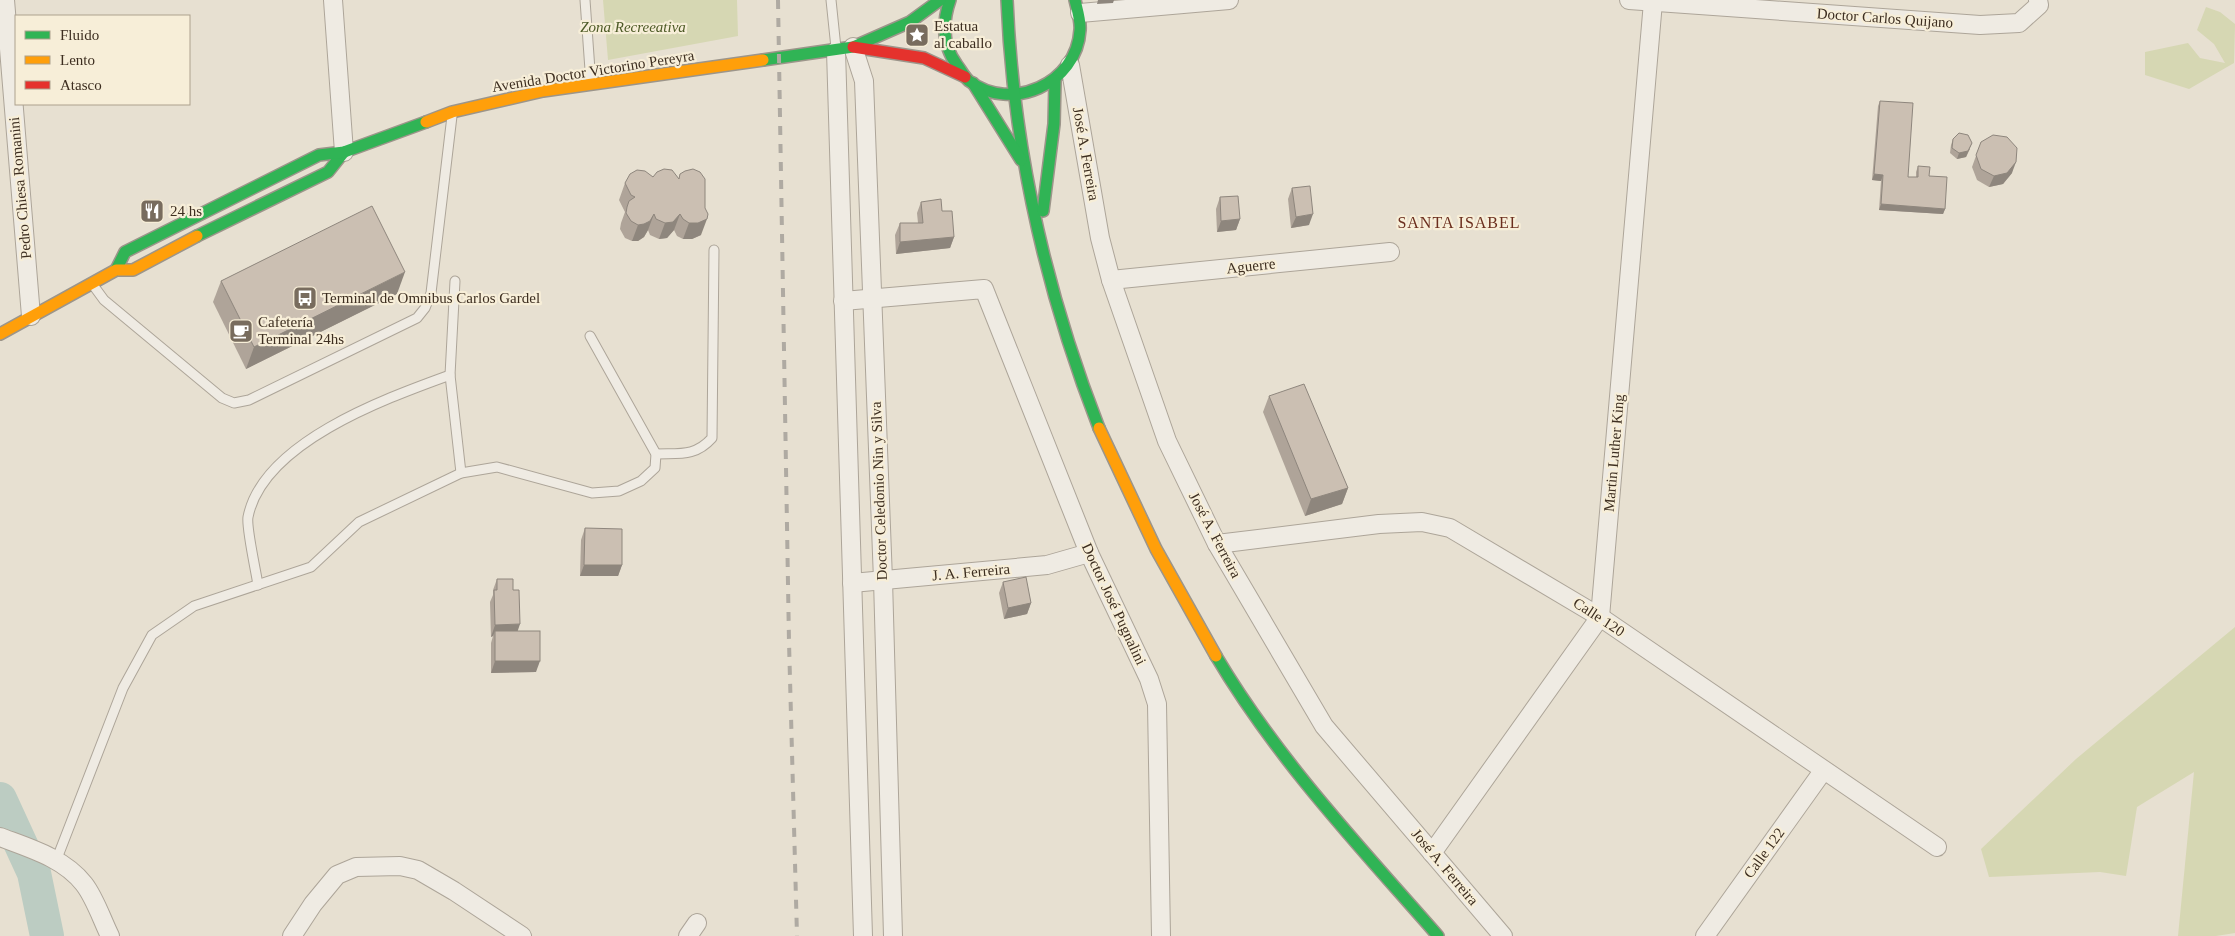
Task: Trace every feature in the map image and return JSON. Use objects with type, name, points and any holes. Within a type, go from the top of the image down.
[{"type":"main road","points":[[845,49],[910,22],[940,0]]},
{"type":"main road","points":[[950,0],[945,17],[944,34],[948,50],[955,64],[969,80],[1026,168]]},
{"type":"main road","points":[[1007,0],[1016,96],[1026,168],[1055,301],[1077,368],[1107,444],[1143,526],[1181,597],[1260,725],[1362,850],[1438,936]]},
{"type":"main road","points":[[845,49],[924,58],[969,80],[986,91],[1016,96],[1036,92],[1056,81],[1070,65],[1078,49],[1081,31],[1077,6]]},
{"type":"main road","name":"Avenida Doctor Victorino Pereyra","points":[[116,270],[125,252],[319,156],[344,152],[452,112],[543,91],[845,49]]},
{"type":"main road","points":[[1041,240],[1054,124],[1056,81]]},
{"type":"main road","name":"Avenida Doctor Victorino Pereyra","points":[[0,334],[116,270],[133,270],[211,229],[328,172],[344,152]]},
{"type":"street","name":"Pedro Chiesa Romanini","points":[[4,0],[31,316]]},
{"type":"street","points":[[334,0],[344,152]]},
{"type":"street","points":[[1077,6],[1229,0]]},
{"type":"street","name":"Doctor Carlos Quijano","points":[[1629,0],[1980,25],[2019,23],[2039,5],[2038,0]]},
{"type":"street","name":"Martin Luther King","points":[[1600,617],[1653,2]]},
{"type":"street","name":"Doctor Celedonio Nin y Silva","points":[[845,49],[864,81],[883,580],[893,936]]},
{"type":"street","name":"Doctor Celedonio Nin y Silva","points":[[845,49],[843,301],[863,936]]},
{"type":"street","name":"José A. Ferreira","points":[[1070,65],[1100,238],[1111,280],[1167,442],[1218,544],[1324,726],[1504,936]]},
{"type":"street","name":"Aguerre","points":[[1111,280],[1390,252]]},
{"type":"street","name":"Doctor José Pugnalini","points":[[872,299],[984,289],[1089,554],[1149,679],[1157,704],[1161,936]]},
{"type":"street","points":[[843,301],[872,299]]},
{"type":"street","name":"Calle 120","points":[[1218,544],[1379,524],[1422,522],[1450,528],[1600,617],[1936,847]]},
{"type":"street","name":"J. A. Ferreira","points":[[852,583],[1047,566],[1089,554]]},
{"type":"street","points":[[1432,853],[1600,617]]},
{"type":"street","name":"Calle 122","points":[[1705,936],[1823,771]]},
{"type":"street","points":[[0,837],[49,857],[69,869],[84,884],[110,936]]},
{"type":"street","points":[[861,838],[890,837]]},
{"type":"street","points":[[292,936],[313,904],[337,875],[356,867],[400,866],[418,870],[454,890],[522,936]]},
{"type":"lane","points":[[585,0],[591,84]]},
{"type":"lane","points":[[832,0],[845,49]]},
{"type":"lane","points":[[91,283],[104,300],[222,398],[234,403],[249,400],[417,318],[425,308],[431,293],[452,112]]},
{"type":"lane","points":[[656,454],[694,453],[705,447],[712,438],[714,250]]},
{"type":"lane","points":[[455,281],[450,375],[461,473]]},
{"type":"lane","points":[[49,857],[123,688],[152,635],[194,606],[311,568],[359,522],[461,473],[497,467],[592,493],[619,491],[641,481],[654,468],[656,454],[590,336]]},
{"type":"lane","points":[[258,585],[247,518],[256,494],[273,469],[306,442],[359,412],[403,392],[450,375]]},
{"type":"green space","name":"Zona Recreeativa","points":[[603,0],[737,0],[738,36],[608,60]]},
{"type":"green space","points":[[2206,7],[2220,12],[2235,24],[2234,63],[2189,89],[2145,75],[2145,52],[2188,43],[2200,58],[2225,63],[2214,44],[2197,30]]},
{"type":"green space","points":[[2235,627],[2235,933],[2216,936],[2178,936],[2194,772],[2137,807],[2126,876],[2100,872],[1989,877],[1981,849],[2076,759]]},
{"type":"building","points":[[1880,101],[1913,103],[1908,177],[1918,177],[1918,166],[1930,167],[1929,176],[1947,177],[1945,209],[1881,204],[1883,175],[1874,174]]},
{"type":"building","points":[[1959,133],[1968,135],[1972,143],[1968,151],[1959,153],[1952,148],[1953,139]]},
{"type":"building","points":[[1993,135],[2007,137],[2017,148],[2016,162],[2007,173],[1994,176],[1981,169],[1976,155],[1981,142]]},
{"type":"building","points":[[664,169],[672,170],[679,179],[680,174],[685,171],[693,169],[700,172],[705,179],[707,219],[698,223],[689,223],[680,214],[673,222],[665,223],[656,219],[654,214],[650,221],[644,224],[638,225],[631,221],[626,213],[627,207],[629,201],[635,197],[631,195],[625,183],[630,174],[637,170],[645,171],[653,177],[657,172]]},
{"type":"building","points":[[1310,186],[1313,214],[1296,217],[1292,188]]},
{"type":"building","points":[[1238,196],[1240,219],[1221,221],[1220,197]]},
{"type":"building","points":[[941,199],[942,211],[952,211],[954,237],[900,242],[900,223],[923,223],[921,202]]},
{"type":"building","name":"Terminal de Omnibus Carlos Gardel","points":[[372,206],[405,272],[254,347],[221,281]]},
{"type":"building","points":[[1304,384],[1348,488],[1311,499],[1269,396]]},
{"type":"building","points":[[585,528],[622,529],[622,565],[584,565]]},
{"type":"building","points":[[1026,577],[1031,603],[1008,608],[1003,582]]},
{"type":"building","points":[[497,579],[513,579],[513,590],[519,590],[520,624],[495,625],[494,590],[497,590]]},
{"type":"building","points":[[495,631],[540,631],[540,661],[495,661]]},
{"type":"waterway","points":[[0,799],[34,873],[47,936]]},
{"type":"railway","points":[[778,0],[789,642],[797,936]]},
{"type":"traffic: fast","points":[[763,60],[853,47],[910,22],[940,0]]},
{"type":"traffic: fast","points":[[950,0],[947,9],[945,34],[948,50],[952,57],[969,81],[986,90],[1004,94],[1022,93],[1039,88],[1055,78],[1067,65],[1076,49],[1080,30],[1075,0]]},
{"type":"traffic: fast","points":[[1007,0],[1016,110],[1035,218],[1063,324],[1099,428]]},
{"type":"traffic: fast","points":[[1043,211],[1054,124],[1055,81]]},
{"type":"traffic: fast","points":[[973,83],[1021,160]]},
{"type":"traffic: fast","points":[[116,270],[125,252],[319,155],[344,152],[426,122]]},
{"type":"traffic: fast","points":[[197,236],[328,172],[344,152]]},
{"type":"traffic: fast","points":[[1216,656],[1265,731],[1292,766],[1349,835],[1438,936]]},
{"type":"traffic: slow","points":[[426,122],[452,112],[543,91],[763,60]]},
{"type":"traffic: slow","points":[[0,334],[116,270],[133,270],[197,236]]},
{"type":"traffic: slow","points":[[1099,428],[1156,549],[1216,656]]},
{"type":"traffic: jam","points":[[853,47],[924,58],[965,77]]},
{"type":"place","name":"Estatua al caballo","points":[[917,35]]},
{"type":"place","name":"24 hs","points":[[152,211]]},
{"type":"place","name":"Terminal de Omnibus Carlos Gardel","points":[[305,298]]},
{"type":"place","name":"Cafetería Terminal 24hs","points":[[241,331]]},
{"type":"district","name":"SANTA ISABEL","points":[[1459,222]]}]
